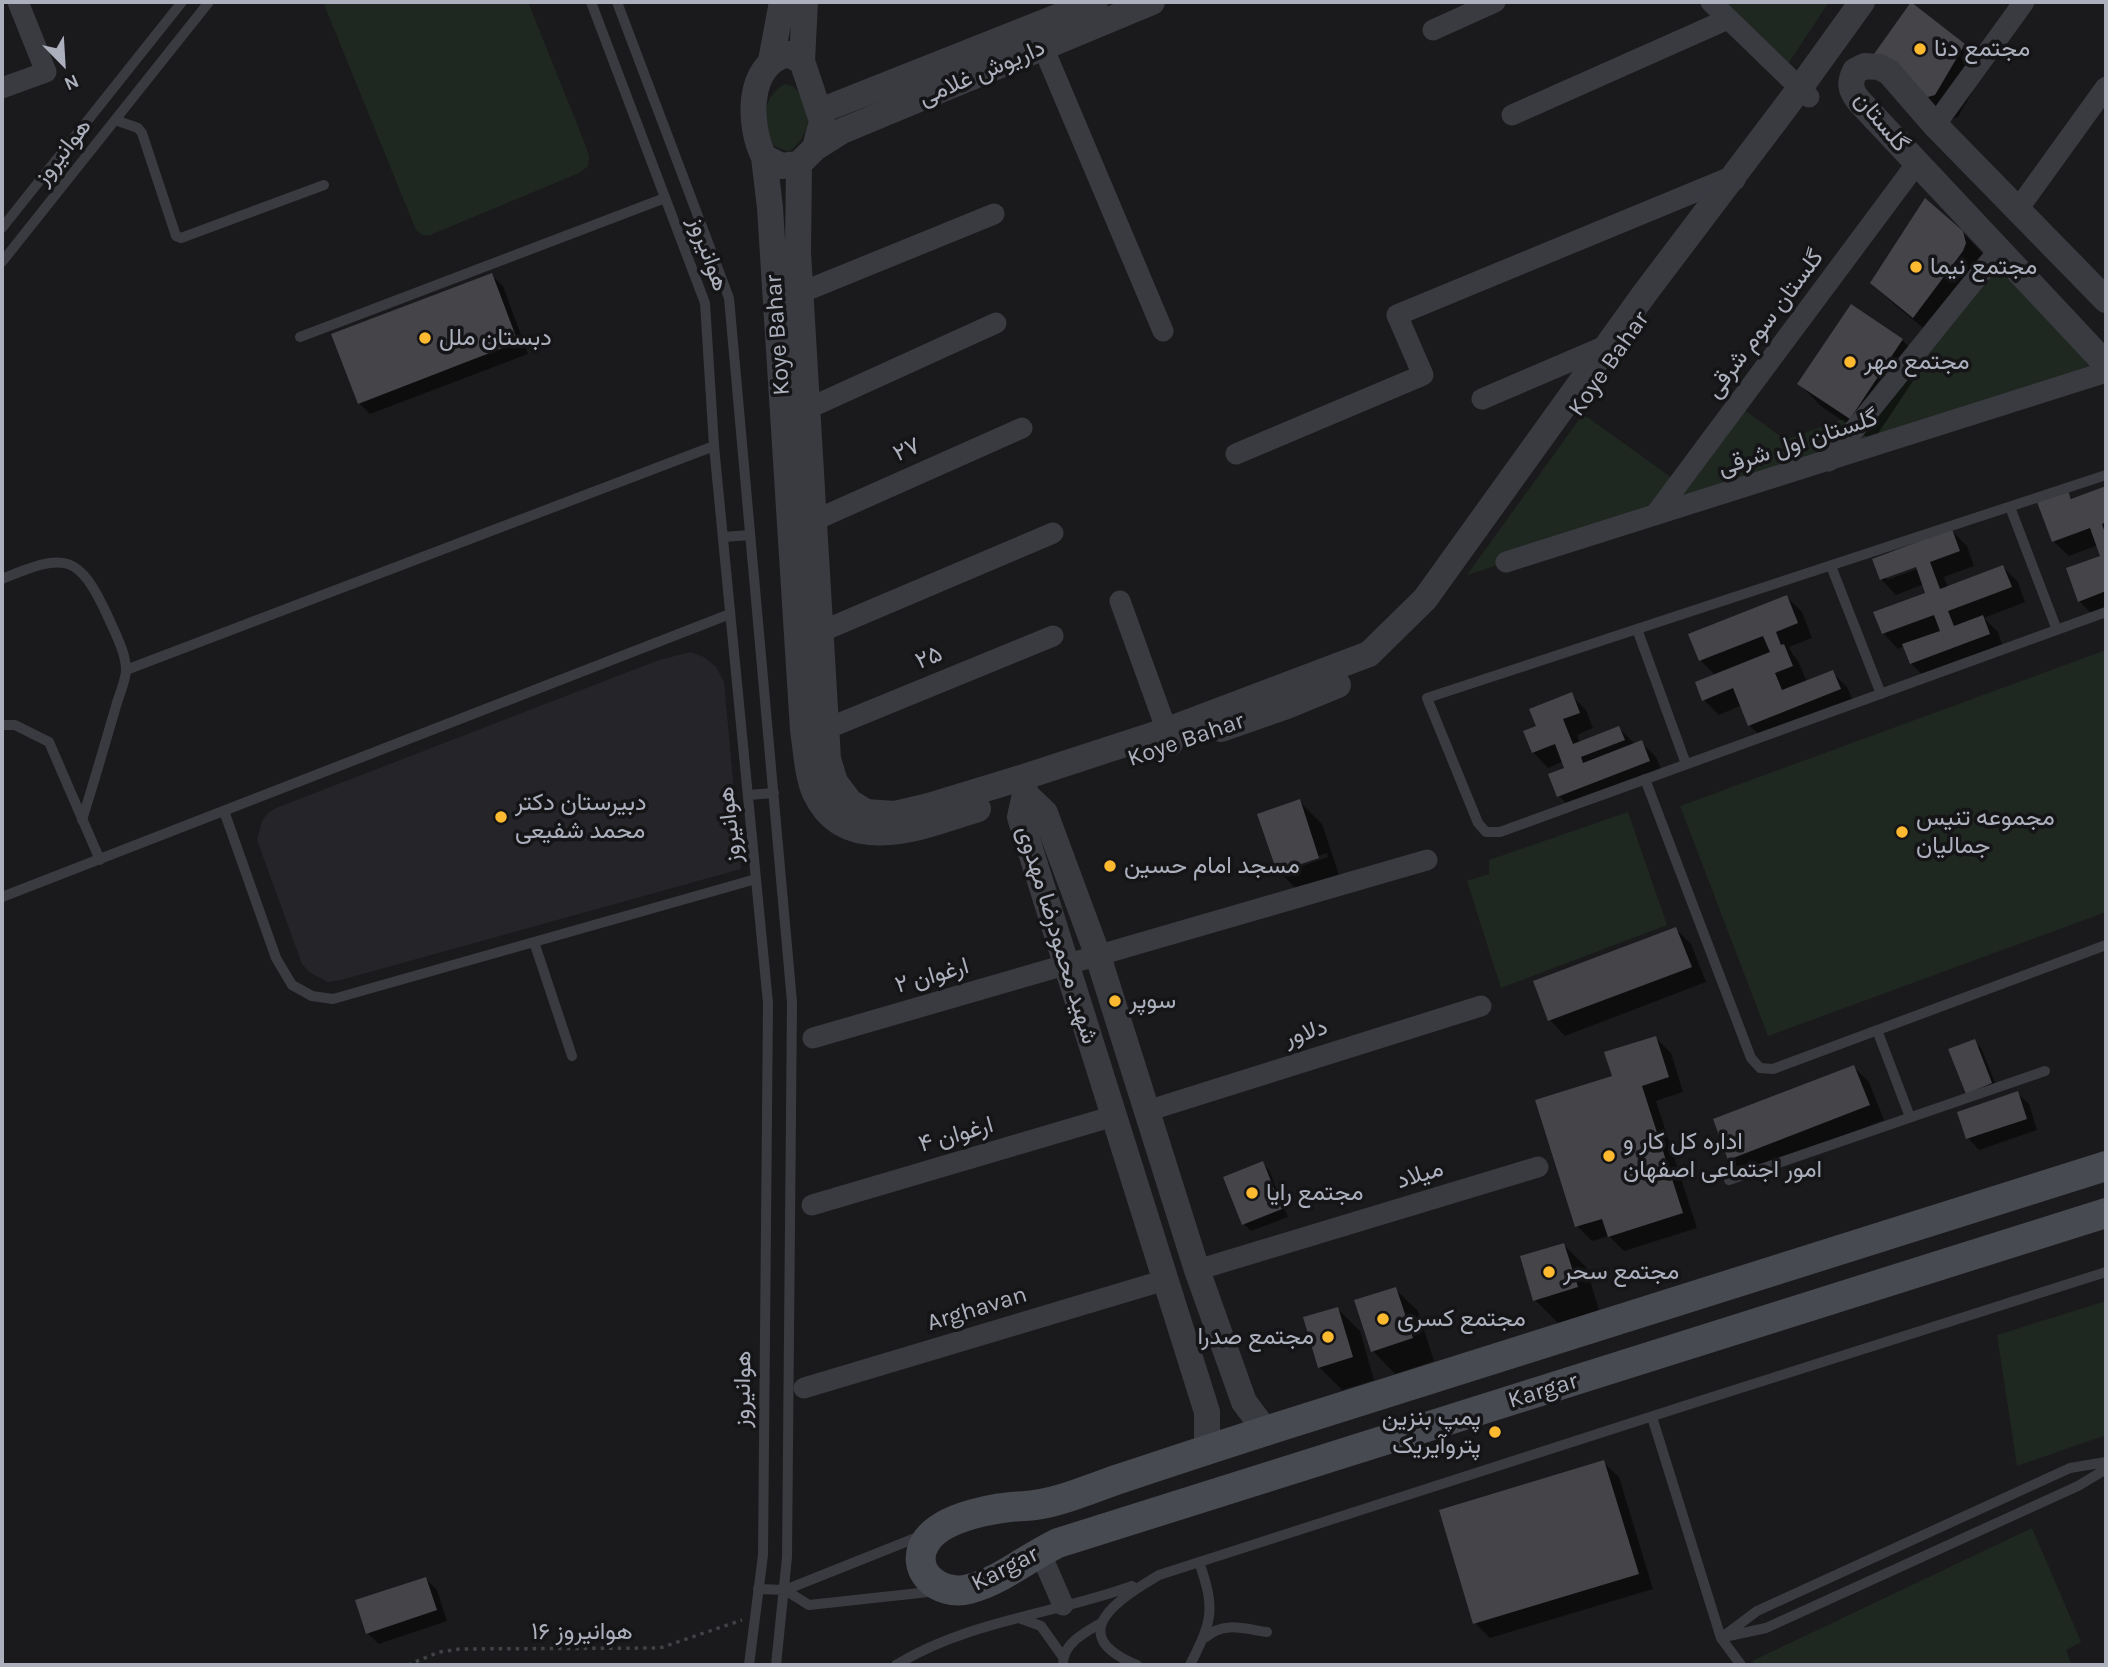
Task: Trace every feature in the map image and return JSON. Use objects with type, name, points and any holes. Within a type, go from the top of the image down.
[{"type":"main road","name":"Kargar","points":[[2106,1166],[1265,1430],[1047,1502],[983,1511],[935,1531],[924,1543],[924,1571],[929,1581],[947,1590],[962,1591],[978,1587],[999,1578],[1040,1552],[1071,1539],[2106,1213]]},
{"type":"street","points":[[2,88],[46,72],[18,2]]},
{"type":"street","points":[[771,61],[788,54],[802,61],[801,2]]},
{"type":"street","name":"Koye Bahar","points":[[801,2],[758,83],[752,109],[753,126],[764,157],[770,208],[803,730],[813,790],[823,806],[836,819],[852,828],[883,834],[934,824],[1024,786],[1170,737],[1287,706],[1352,679],[1394,653],[1432,616],[1736,181]]},
{"type":"street","name":"داریوش غلامی","points":[[820,111],[1095,2]]},
{"type":"street","name":"داریوش غلامی","points":[[806,156],[842,131],[1152,2]]},
{"type":"street","points":[[1433,30],[1495,2]]},
{"type":"street","points":[[1711,2],[1804,92]]},
{"type":"street","name":"Koye Bahar","points":[[1804,92],[1862,2]]},
{"type":"street","name":"Koye Bahar","points":[[1170,737],[1369,654],[1425,599],[1608,345],[1804,92],[1879,2]]},
{"type":"street","points":[[1935,125],[2024,2]]},
{"type":"street","points":[[1512,115],[1728,19]]},
{"type":"street","points":[[1043,47],[1163,331]]},
{"type":"street","name":"Koye Bahar","points":[[802,61],[820,111],[821,131],[806,156],[798,253],[828,759],[835,782],[850,802],[866,812],[895,814],[1024,786]]},
{"type":"street","name":"گلستان","points":[[2106,300],[1935,125],[1889,72],[1865,65],[1855,71],[1850,80],[1852,91],[2106,364]]},
{"type":"street","points":[[2018,209],[2106,87]]},
{"type":"street","points":[[764,157],[781,166],[806,156]]},
{"type":"street","name":"گلستان سوم شرقی","points":[[1655,516],[1917,163]]},
{"type":"street","points":[[1236,453],[1423,375],[1397,315],[1736,181]]},
{"type":"street","points":[[800,293],[994,214]]},
{"type":"street","points":[[1829,461],[1999,250]]},
{"type":"street","points":[[807,409],[996,323]]},
{"type":"street","points":[[1482,398],[1608,345]]},
{"type":"street","name":"گلستان اول شرقی","points":[[1506,562],[2106,372]]},
{"type":"street","name":"۲۷","points":[[813,521],[1022,428]]},
{"type":"street","points":[[820,632],[1053,533]]},
{"type":"street","points":[[1120,601],[1170,737]]},
{"type":"street","name":"۲۵","points":[[826,729],[1053,636]]},
{"type":"street","name":"شهید محمودرضا مهدوی","points":[[1024,786],[1045,813],[1097,956],[1197,1269],[1244,1402],[1265,1430]]},
{"type":"street","name":"شهید محمودرضا مهدوی","points":[[1024,786],[1020,817],[1207,1412],[1207,1450]]},
{"type":"street","name":"ارغوان ۲","points":[[813,1038],[1427,860]]},
{"type":"street","name":"دلاور","points":[[1147,1111],[1481,1006]]},
{"type":"street","name":"ارغوان ۴","points":[[812,1205],[1114,1116]]},
{"type":"street","name":"میلاد","points":[[1197,1269],[1538,1167]]},
{"type":"street","points":[[1165,1280],[1197,1269]]},
{"type":"street","name":"Arghavan","points":[[804,1388],[1165,1280]]},
{"type":"street","points":[[1040,1552],[1063,1605]]},
{"type":"lane","name":"هوانیروز","points":[[2,228],[182,2]]},
{"type":"lane","name":"هوانیروز","points":[[2,262],[209,2]]},
{"type":"lane","name":"هوانیروز","points":[[591,2],[705,303],[714,446],[768,1003],[763,1555],[749,1665]]},
{"type":"lane","name":"هوانیروز","points":[[619,7],[729,298],[792,1002],[787,1557],[776,1665]]},
{"type":"lane","points":[[598,19],[619,7]]},
{"type":"lane","points":[[115,120],[142,132],[176,236],[181,238],[324,186]]},
{"type":"lane","points":[[299,337],[665,198]]},
{"type":"lane","points":[[126,670],[714,446]]},
{"type":"lane","points":[[2106,475],[1427,698],[1478,823],[1486,832],[1500,832],[2106,612]]},
{"type":"lane","points":[[2010,507],[2057,630]]},
{"type":"lane","points":[[724,537],[750,535]]},
{"type":"lane","points":[[2,579],[37,564],[54,561],[69,563],[80,569],[104,608],[117,637],[126,670],[82,820]]},
{"type":"lane","points":[[1831,566],[1881,694]]},
{"type":"lane","points":[[2,897],[730,614]]},
{"type":"lane","points":[[1637,629],[1686,764]]},
{"type":"lane","points":[[2,725],[15,725],[49,742],[100,860]]},
{"type":"lane","points":[[1646,779],[1755,1064],[1760,1068],[1773,1069],[2106,946]]},
{"type":"lane","points":[[748,795],[774,793]]},
{"type":"lane","points":[[224,811],[276,958],[292,985],[312,996],[333,999],[756,879]]},
{"type":"lane","points":[[534,942],[572,1056]]},
{"type":"lane","points":[[1877,1030],[1910,1117]]},
{"type":"lane","points":[[768,1063],[792,1065]]},
{"type":"lane","points":[[1729,1180],[2045,1071]]},
{"type":"lane","points":[[896,1665],[938,1645],[1017,1618],[1125,1589],[1199,1562],[2106,1272]]},
{"type":"lane","points":[[1652,1417],[1721,1638],[1741,1665]]},
{"type":"lane","points":[[1721,1638],[1757,1611],[1807,1588],[2070,1468],[2106,1462]]},
{"type":"lane","points":[[1721,1638],[1766,1629],[2078,1486],[2106,1469]]},
{"type":"lane","points":[[758,1589],[785,1590],[903,1541],[935,1531]]},
{"type":"lane","points":[[1190,1665],[1207,1630],[1211,1607],[1199,1562]]},
{"type":"lane","points":[[1017,1618],[1024,1618],[1041,1626],[1063,1661],[1074,1641],[1101,1623],[1121,1599],[1154,1578]]},
{"type":"lane","points":[[785,1590],[809,1605],[947,1590]]},
{"type":"lane","points":[[1101,1623],[1102,1639],[1106,1646],[1120,1658],[1137,1665]]},
{"type":"lane","points":[[1201,1642],[1213,1631],[1229,1626],[1267,1632]]},
{"type":"path","name":"هوانیروز ۱۶","points":[[408,1665],[439,1652],[460,1650],[660,1648],[754,1616]]},
{"type":"shaded area","points":[[323,2],[528,2],[585,144],[589,156],[588,166],[579,173],[430,235],[422,235],[416,230]]},
{"type":"shaded area","points":[[1720,2],[1829,2],[1786,67]]},
{"type":"shaded area","points":[[785,84],[800,93],[808,116],[803,136],[789,152],[774,146],[766,120],[771,96]]},
{"type":"shaded area","points":[[1999,250],[2106,364],[1467,575],[1583,414],[1679,483],[1737,404],[1785,440],[1843,419],[1853,422]]},
{"type":"shaded area","points":[[2106,650],[2106,912],[1768,1036],[1680,806]]},
{"type":"shaded area","name":"دبیرستان دکتر محمد شفیعی","points":[[690,652],[704,657],[716,667],[724,682],[741,869],[341,980],[328,982],[309,972],[302,964],[257,840],[262,821],[268,813],[659,660]]},
{"type":"shaded area","points":[[1628,812],[1667,925],[1501,988],[1467,881],[1489,874],[1489,860]]},
{"type":"shaded area","points":[[2106,1301],[2106,1435],[2017,1466],[1997,1335]]},
{"type":"shaded area","points":[[2032,1528],[2081,1642],[2066,1650],[2072,1665],[1755,1665],[1752,1661]]},
{"type":"building","name":"مجتمع دنا","points":[[1911,2],[1965,44],[1935,95],[1921,99],[1874,54]]},
{"type":"building","name":"مجتمع نیما","points":[[1925,198],[1963,231],[1966,243],[1963,251],[1913,318],[1870,283]]},
{"type":"building","name":"دبستان ملل","points":[[492,273],[518,342],[358,404],[331,334]]},
{"type":"building","name":"مجتمع مهر","points":[[1851,304],[1903,339],[1850,419],[1797,384]]},
{"type":"building","points":[[2106,486],[2106,522],[2102,524],[2106,536],[2106,591],[2078,602],[2066,568],[2100,556],[2090,528],[2052,542],[2037,502],[2068,491],[2071,499]]},
{"type":"building","points":[[1952,529],[1960,551],[1930,562],[1940,589],[2003,565],[2012,587],[1948,611],[1954,626],[1983,615],[1990,634],[1910,664],[1902,644],[1940,631],[1934,615],[1882,634],[1873,612],[1925,593],[1916,567],[1880,580],[1872,559]]},
{"type":"building","points":[[1787,595],[1798,623],[1776,632],[1793,666],[1775,673],[1782,690],[1833,670],[1841,689],[1748,726],[1733,688],[1702,701],[1695,682],[1770,652],[1763,636],[1699,661],[1688,634]]},
{"type":"building","points":[[1572,692],[1580,713],[1563,719],[1573,744],[1619,726],[1625,740],[1581,757],[1583,763],[1642,740],[1650,761],[1557,797],[1548,774],[1564,768],[1555,744],[1532,753],[1523,731],[1536,726],[1529,709]]},
{"type":"building","points":[[1300,799],[1319,858],[1277,872],[1257,814]]},
{"type":"building","points":[[1676,927],[1692,967],[1548,1021],[1533,981]]},
{"type":"building","name":"اداره کل کار و امور اجتماعی اصفهان","points":[[1656,1036],[1669,1077],[1642,1086],[1683,1213],[1608,1237],[1602,1219],[1575,1227],[1535,1100],[1612,1076],[1604,1052]]},
{"type":"building","points":[[1975,1039],[1992,1083],[1966,1094],[1948,1049]]},
{"type":"building","points":[[1854,1065],[1870,1105],[1728,1160],[1713,1119]]},
{"type":"building","points":[[2018,1091],[2027,1119],[1966,1139],[1957,1112]]},
{"type":"building","name":"مجتمع رایا","points":[[1263,1161],[1282,1209],[1242,1225],[1223,1177]]},
{"type":"building","name":"مجتمع سحر","points":[[1564,1243],[1578,1287],[1533,1301],[1520,1256]]},
{"type":"building","name":"مجتمع کسری","points":[[1396,1287],[1413,1338],[1371,1352],[1354,1300]]},
{"type":"building","name":"مجتمع صدرا","points":[[1338,1307],[1353,1357],[1318,1368],[1303,1317]]},
{"type":"building","points":[[1604,1460],[1639,1574],[1473,1624],[1439,1510]]},
{"type":"building","points":[[426,1577],[437,1610],[366,1634],[355,1600]]},
{"type":"place","name":"مجتمع دنا","points":[[1920,49]]},
{"type":"place","name":"مجتمع نیما","points":[[1916,267]]},
{"type":"place","name":"دبستان ملل","points":[[425,338]]},
{"type":"place","name":"مجتمع مهر","points":[[1850,362]]},
{"type":"place","name":"دبیرستان دکتر محمد شفیعی","points":[[501,817]]},
{"type":"place","name":"مجموعه تنیس جمالیان","points":[[1902,832]]},
{"type":"place","name":"مسجد امام حسین","points":[[1110,866]]},
{"type":"place","name":"سوپر","points":[[1115,1001]]},
{"type":"place","name":"اداره کل کار و امور اجتماعی اصفهان","points":[[1609,1156]]},
{"type":"place","name":"مجتمع رایا","points":[[1252,1193]]},
{"type":"place","name":"مجتمع سحر","points":[[1549,1272]]},
{"type":"place","name":"مجتمع کسری","points":[[1383,1319]]},
{"type":"place","name":"مجتمع صدرا","points":[[1328,1337]]},
{"type":"place","name":"پمپ بنزین پتروآیریک","points":[[1495,1432]]}]
